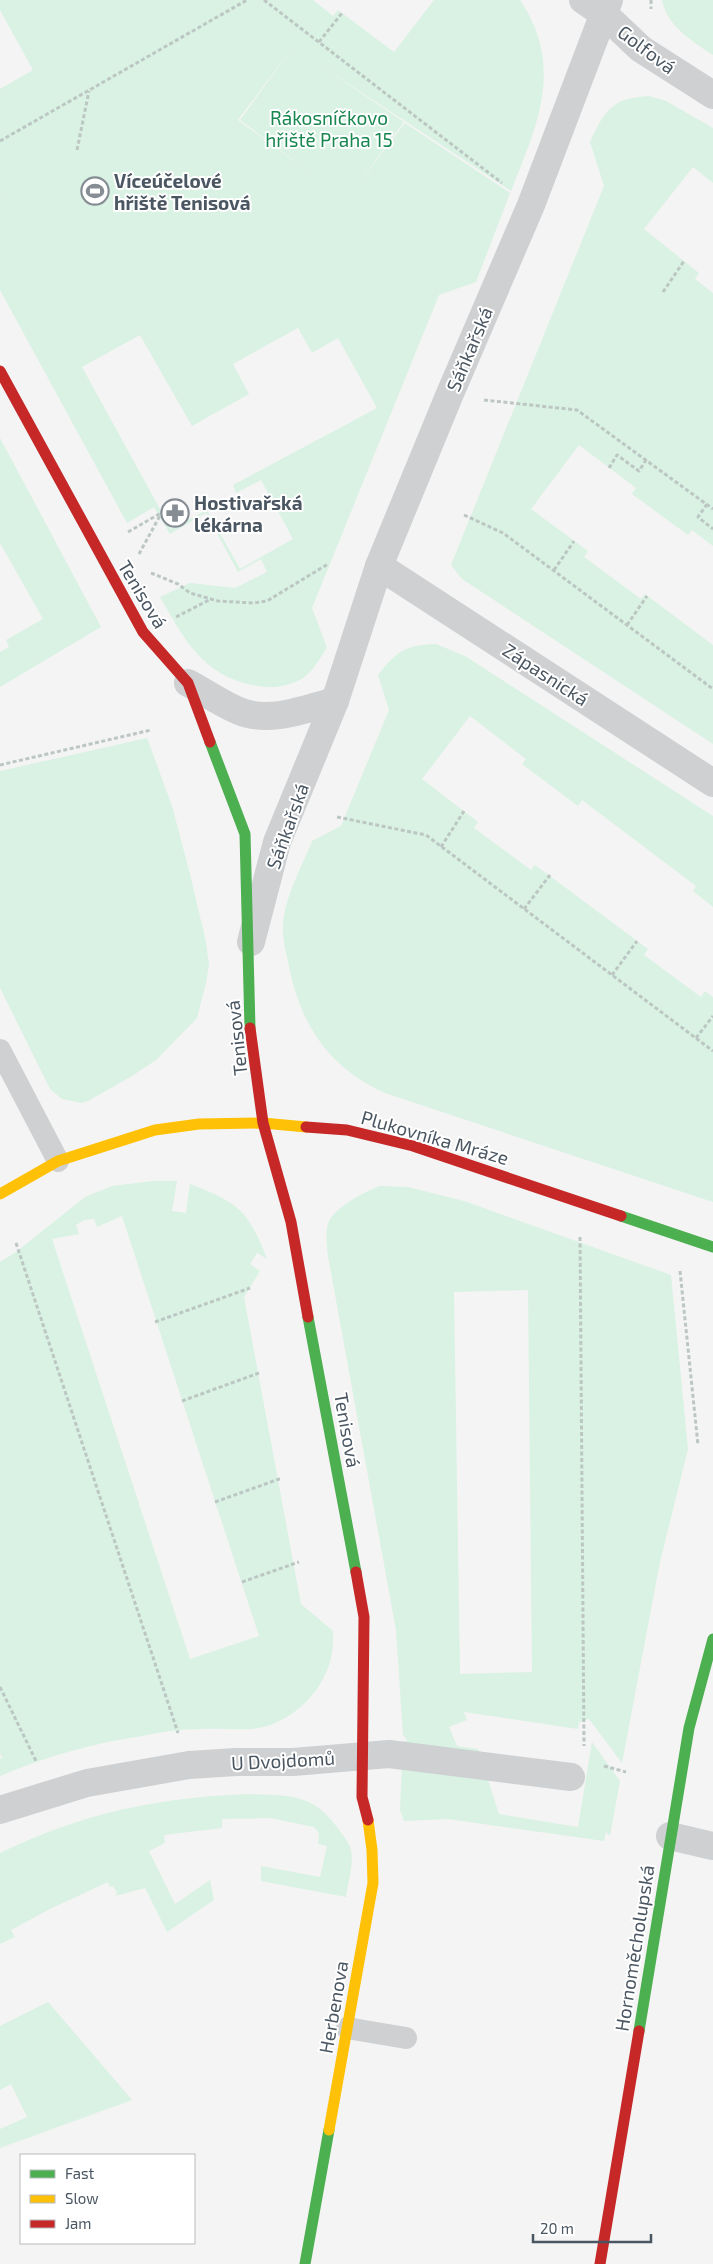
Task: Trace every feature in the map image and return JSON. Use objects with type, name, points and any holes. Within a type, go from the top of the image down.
[{"type":"street","name":"Golfová","points":[[583,0],[607,7],[641,48],[713,95]]},
{"type":"street","name":"Sáňkařská","points":[[248,954],[277,842],[335,701],[380,566],[449,396],[532,205],[607,7]]},
{"type":"street","name":"Tenisová","points":[[0,371],[142,632],[188,683],[245,834],[250,1030],[263,1123],[292,1222],[364,1617],[362,1755]]},
{"type":"street","name":"Zápasnická","points":[[380,566],[713,783]]},
{"type":"street","points":[[188,683],[240,712],[259,716],[278,716],[335,701]]},
{"type":"street","name":"Plukovníka Mráze","points":[[0,1194],[58,1160],[155,1130],[199,1124],[263,1123],[347,1130],[413,1146],[713,1246]]},
{"type":"street","name":"Hornoměcholupská","points":[[600,2264],[689,1728],[713,1640]]},
{"type":"street","name":"U Dvojdomů","points":[[0,1810],[87,1783],[189,1765],[236,1762],[293,1762],[389,1754],[571,1777]]},
{"type":"street","name":"Herbenova","points":[[305,2264],[373,1883],[374,1853],[370,1823],[362,1797],[362,1755]]},
{"type":"street","points":[[670,1836],[713,1846]]},
{"type":"lane","points":[[0,1050],[58,1160]]},
{"type":"lane","points":[[347,2028],[406,2038]]},
{"type":"path","points":[[0,141],[247,0]]},
{"type":"path","points":[[264,0],[503,183]]},
{"type":"path","points":[[651,0],[651,8]]},
{"type":"path","points":[[319,42],[342,13]]},
{"type":"path","points":[[77,150],[89,90]]},
{"type":"path","points":[[662,292],[684,261]]},
{"type":"path","points":[[511,403],[578,410],[713,509]]},
{"type":"path","points":[[609,468],[617,455],[639,471],[646,460]]},
{"type":"path","points":[[707,504],[698,517],[713,529]]},
{"type":"path","points":[[123,535],[162,512],[136,559]]},
{"type":"path","points":[[464,515],[503,533],[713,689]]},
{"type":"path","points":[[554,570],[574,541]]},
{"type":"path","points":[[142,570],[178,584],[190,593],[235,603],[267,601],[328,564]]},
{"type":"path","points":[[627,625],[647,596]]},
{"type":"path","points":[[170,620],[211,599]]},
{"type":"path","points":[[0,765],[151,730]]},
{"type":"path","points":[[441,847],[464,811]]},
{"type":"path","points":[[337,817],[426,836],[713,1051]]},
{"type":"path","points":[[524,909],[550,875]]},
{"type":"path","points":[[612,975],[637,940]]},
{"type":"path","points":[[696,1038],[713,1016]]},
{"type":"path","points":[[571,1777],[584,1761],[580,1234]]},
{"type":"path","points":[[16,1243],[179,1736]]},
{"type":"path","points":[[680,1271],[698,1444]]},
{"type":"path","points":[[155,1322],[250,1288]]},
{"type":"path","points":[[182,1401],[259,1373]]},
{"type":"path","points":[[215,1502],[282,1478]]},
{"type":"path","points":[[242,1582],[299,1562]]},
{"type":"path","points":[[0,1687],[39,1766]]},
{"type":"green space","name":"Rákosníčkovo hřiště Praha 15","points":[[0,0],[313,0],[333,16],[338,10],[394,52],[434,0],[520,0],[534,25],[541,49],[544,72],[542,96],[530,143],[511,191],[314,61],[404,122],[355,188],[405,123],[510,193],[476,282],[439,295],[312,608],[327,648],[309,673],[294,683],[266,687],[228,677],[213,668],[190,645],[160,597],[190,583],[235,588],[267,572],[261,559],[238,572],[206,513],[170,534],[154,507],[127,523],[0,290],[0,196],[2,194],[0,195],[0,89],[33,70],[0,10]],"holes":[[[293,47],[240,120],[313,175],[238,120]],[[298,328],[312,353],[338,338],[377,408],[233,485],[236,493],[261,480],[293,539],[240,569],[207,510],[171,529],[82,367],[140,335],[192,426],[249,394],[233,364]]]},
{"type":"green space","points":[[662,0],[713,0],[713,55],[689,38],[675,25],[669,18]]},
{"type":"green space","points":[[649,96],[666,101],[713,128],[713,183],[693,167],[644,229],[699,273],[695,279],[713,293],[713,546],[692,530],[688,535],[632,494],[636,488],[579,445],[531,509],[588,551],[584,557],[641,599],[645,594],[713,645],[713,744],[462,579],[451,565],[604,186],[590,142],[600,122],[611,108],[626,100]]},
{"type":"green space","points":[[0,438],[101,627],[0,687],[0,652],[9,647],[6,640],[43,619],[0,543]]},
{"type":"green space","points":[[436,644],[465,656],[713,816],[713,907],[693,891],[696,886],[582,800],[578,806],[522,764],[526,759],[470,716],[422,779],[478,822],[474,828],[531,870],[535,865],[648,949],[644,955],[701,997],[705,991],[713,997],[713,1202],[385,1093],[347,1070],[332,1056],[308,1023],[293,983],[283,938],[284,913],[290,892],[312,841],[341,826],[389,710],[378,675],[402,651],[417,646]]},
{"type":"green space","points":[[147,738],[172,806],[190,874],[206,942],[209,965],[206,983],[197,1018],[156,1060],[132,1076],[88,1101],[81,1103],[62,1099],[50,1089],[0,988],[0,771]]},
{"type":"green space","points":[[153,1181],[177,1181],[172,1211],[186,1213],[190,1184],[231,1203],[240,1210],[254,1229],[267,1259],[257,1253],[250,1264],[260,1271],[244,1297],[301,1604],[333,1631],[332,1655],[327,1670],[314,1693],[295,1712],[272,1724],[252,1729],[179,1730],[124,1739],[70,1751],[0,1776],[0,1759],[2,1758],[0,1753],[0,1262],[16,1252],[85,1197],[112,1186]],"holes":[[[122,1216],[259,1636],[190,1659],[52,1239],[79,1234],[76,1225],[84,1220],[94,1219],[97,1227]]]},
{"type":"green space","points":[[380,1186],[408,1187],[464,1201],[671,1275],[688,1449],[660,1562],[622,1763],[589,1719],[579,1722],[578,1729],[464,1712],[467,1720],[449,1727],[457,1746],[478,1749],[499,1814],[578,1827],[592,1742],[620,1781],[610,1836],[606,1832],[604,1841],[448,1819],[404,1821],[400,1810],[403,1741],[408,1741],[403,1735],[396,1630],[326,1240],[328,1224],[336,1212],[358,1196]],"holes":[[[528,1290],[532,1672],[460,1674],[454,1292]]]},
{"type":"green space","points":[[247,1794],[298,1798],[318,1807],[327,1816],[345,1838],[351,1850],[351,1868],[346,1897],[261,1881],[261,1866],[320,1877],[327,1846],[318,1844],[319,1833],[314,1827],[270,1818],[222,1819],[222,1828],[164,1835],[165,1843],[149,1851],[175,1904],[210,1880],[214,1900],[167,1932],[145,1888],[115,1896],[117,1893],[113,1886],[110,1887],[108,1882],[50,1909],[11,1930],[15,1937],[0,1944],[0,1853],[61,1827],[120,1810],[181,1799]]},
{"type":"green space","points":[[48,2002],[132,2100],[0,2148],[0,2129],[27,2117],[11,2084],[0,2090],[0,2026]]},
{"type":"traffic: fast","points":[[210,742],[245,834],[250,1028]]},
{"type":"traffic: fast","points":[[621,1216],[713,1247]]},
{"type":"traffic: fast","points":[[308,1317],[356,1572]]},
{"type":"traffic: fast","points":[[639,2031],[689,1728],[713,1639]]},
{"type":"traffic: fast","points":[[305,2264],[329,2130]]},
{"type":"traffic: slow","points":[[0,1194],[58,1161],[155,1130],[199,1124],[263,1123],[306,1127]]},
{"type":"traffic: slow","points":[[329,2130],[373,1883],[372,1850],[368,1820]]},
{"type":"traffic: jam","points":[[0,371],[143,632],[188,683],[210,742]]},
{"type":"traffic: jam","points":[[250,1028],[263,1123],[291,1222],[308,1317]]},
{"type":"traffic: jam","points":[[306,1127],[347,1130],[413,1146],[621,1216]]},
{"type":"traffic: jam","points":[[356,1572],[364,1617],[362,1797],[368,1820]]},
{"type":"traffic: jam","points":[[600,2264],[639,2031]]},
{"type":"place","name":"Víceúčelové hřiště Tenisová","points":[[95,191]]},
{"type":"place","name":"Hostivařská lékárna","points":[[175,513]]}]
